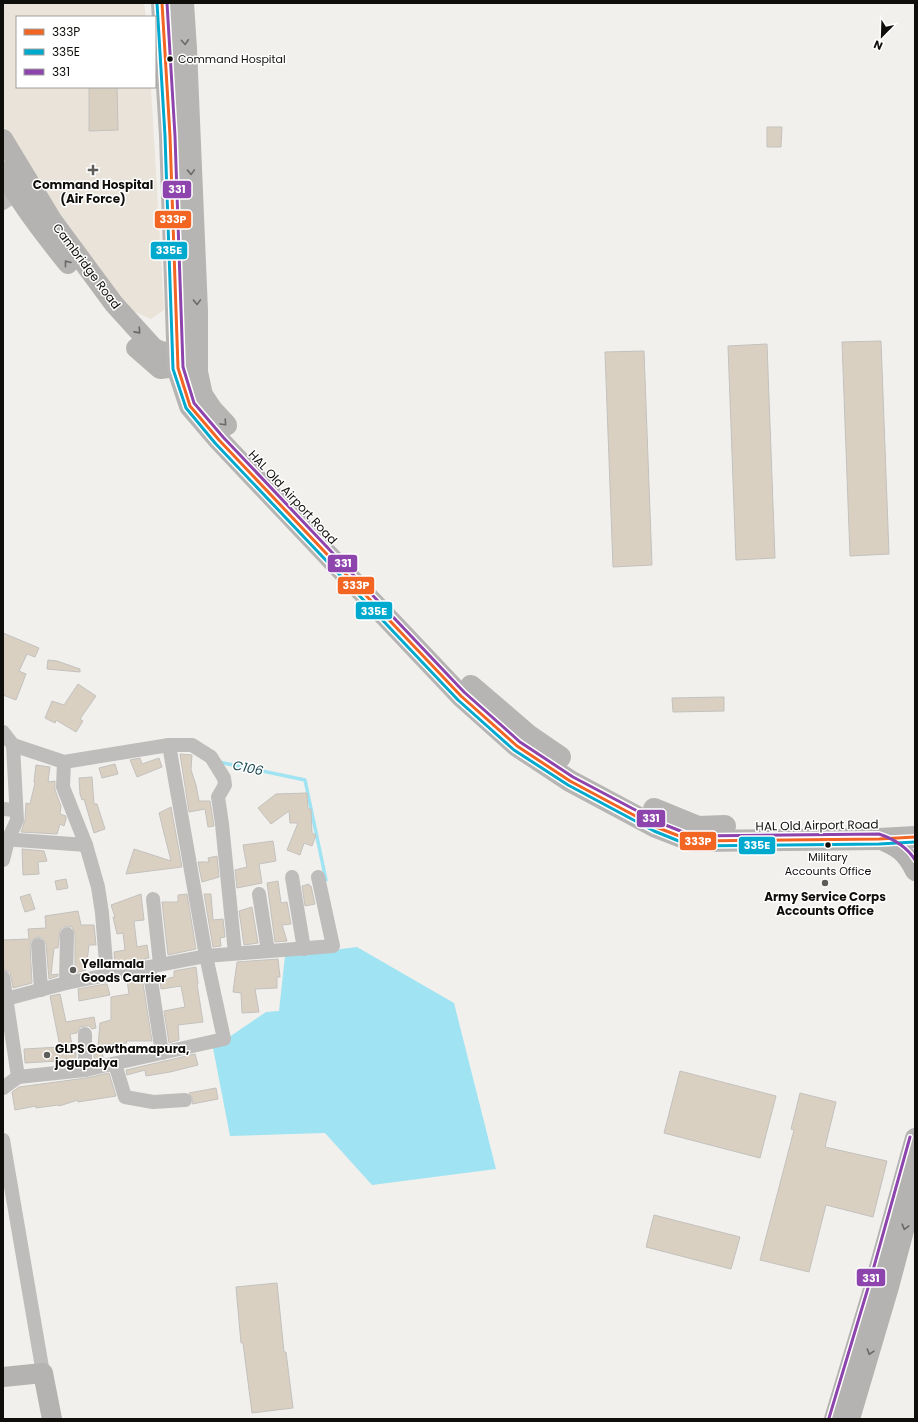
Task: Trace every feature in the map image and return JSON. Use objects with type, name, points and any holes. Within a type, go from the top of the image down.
[{"type":"main road","name":"HAL Old Airport Road","points":[[162,3],[170,136],[188,357],[197,372],[202,395],[216,414],[470,684],[528,734],[574,768],[662,814],[698,827],[865,824],[915,821]]},
{"type":"main road","name":"HAL Old Airport Road","points":[[182,3],[186,49],[188,357],[180,376],[190,406],[219,440],[461,696],[517,746],[576,784],[656,827],[692,841],[879,839],[915,837]]},
{"type":"main road","name":"Cambridge Road","points":[[3,139],[16,194]]},
{"type":"main road","name":"Cambridge Road","points":[[3,171],[32,218],[130,342],[160,370],[188,357]]},
{"type":"main road","points":[[879,839],[895,846],[909,858],[915,871]]},
{"type":"main road","points":[[834,1419],[873,1289],[915,1138]]},
{"type":"main road","points":[[850,1419],[889,1287],[915,1189]]},
{"type":"main road","points":[[3,1377],[44,1373],[52,1419]]},
{"type":"street","points":[[3,732],[13,745],[64,766],[169,745],[192,745],[211,757],[224,778],[225,785],[218,797],[235,953]]},
{"type":"street","points":[[3,860],[6,839],[17,820],[10,809],[13,745]]},
{"type":"street","points":[[3,1088],[18,1077],[84,1070],[224,1039],[206,956],[169,745]]},
{"type":"street","points":[[64,766],[63,787],[86,845],[98,887],[102,913],[107,976]]},
{"type":"street","points":[[6,839],[86,845]]},
{"type":"street","points":[[292,877],[304,948]]},
{"type":"street","points":[[6,999],[66,983],[206,956],[333,946],[318,877]]},
{"type":"street","points":[[259,894],[268,951]]},
{"type":"street","points":[[153,899],[154,966],[162,1053]]},
{"type":"street","points":[[66,983],[67,934]]},
{"type":"street","points":[[38,945],[41,990]]},
{"type":"street","points":[[3,977],[18,1077]]},
{"type":"street","points":[[84,1070],[85,1034]]},
{"type":"street","points":[[115,1064],[125,1097],[153,1102],[185,1100]]},
{"type":"street","points":[[3,1140],[44,1373]]},
{"type":"shaded area","name":"Command Hospital (Air Force)","points":[[3,3],[144,3],[146,16],[16,16],[16,88],[151,88],[164,310],[151,319],[126,308],[58,215],[3,125]]},
{"type":"water","points":[[357,947],[454,1003],[496,1169],[372,1185],[325,1133],[230,1136],[213,1048],[266,1012],[279,1011],[285,956]]},
{"type":"building","points":[[89,88],[117,88],[118,130],[89,131]]},
{"type":"building","points":[[767,127],[782,127],[781,147],[767,147]]},
{"type":"building","points":[[881,341],[889,554],[850,556],[842,342]]},
{"type":"building","points":[[767,344],[775,558],[736,560],[728,346]]},
{"type":"building","points":[[644,351],[652,565],[613,567],[605,352]]},
{"type":"building","points":[[3,633],[39,648],[35,657],[27,654],[19,671],[26,674],[16,700],[3,695]]},
{"type":"building","points":[[48,660],[57,661],[80,669],[80,672],[47,669]]},
{"type":"building","points":[[78,684],[96,696],[80,719],[83,721],[76,732],[56,720],[55,723],[45,718],[52,701],[64,705]]},
{"type":"building","points":[[724,697],[724,711],[673,712],[672,698]]},
{"type":"building","points":[[180,754],[192,755],[191,770],[199,801],[210,801],[214,826],[208,827],[205,809],[189,812]]},
{"type":"building","points":[[140,758],[142,764],[159,758],[162,767],[137,777],[130,760]]},
{"type":"building","points":[[115,764],[118,774],[102,778],[99,768]]},
{"type":"building","points":[[36,765],[50,767],[48,782],[55,781],[55,790],[61,806],[60,814],[66,816],[64,826],[60,824],[57,834],[21,832],[25,820],[26,803],[30,804],[35,783]]},
{"type":"building","points":[[92,777],[94,804],[97,804],[105,829],[94,833],[84,799],[82,800],[80,794],[79,778]]},
{"type":"building","points":[[307,793],[308,809],[311,809],[312,833],[316,835],[312,846],[304,843],[300,855],[287,850],[298,823],[290,823],[289,811],[271,824],[258,808],[276,794]]},
{"type":"building","points":[[171,807],[182,867],[126,874],[134,849],[171,861],[159,813]]},
{"type":"building","points":[[273,841],[276,861],[259,864],[262,883],[237,888],[235,870],[247,867],[243,845]]},
{"type":"building","points":[[22,849],[44,851],[47,861],[38,862],[39,874],[23,875]]},
{"type":"building","points":[[217,856],[219,877],[202,882],[198,862],[209,862],[208,858]]},
{"type":"building","points":[[66,879],[68,888],[57,890],[55,881]]},
{"type":"building","points":[[278,881],[281,903],[287,902],[291,924],[282,925],[287,941],[275,942],[267,883]]},
{"type":"building","points":[[309,884],[309,886],[311,886],[315,904],[305,906],[302,886]]},
{"type":"building","points":[[30,894],[35,909],[25,912],[20,897]]},
{"type":"building","points":[[141,894],[144,920],[134,921],[137,947],[147,945],[149,958],[115,965],[114,952],[125,950],[123,933],[117,934],[113,917],[115,917],[111,905]]},
{"type":"building","points":[[187,894],[196,949],[168,955],[162,902],[178,902],[178,895]]},
{"type":"building","points":[[204,894],[211,894],[213,920],[223,919],[225,937],[220,938],[221,946],[213,947]]},
{"type":"building","points":[[252,907],[258,943],[244,945],[239,911]]},
{"type":"building","points":[[78,911],[81,925],[94,925],[96,945],[89,945],[86,970],[75,973],[75,934],[72,927],[67,926],[60,930],[58,948],[54,948],[51,975],[58,974],[58,976],[49,979],[46,944],[42,938],[37,937],[31,941],[30,945],[32,983],[13,988],[10,972],[4,969],[3,940],[29,939],[28,929],[46,928],[45,916]]},
{"type":"building","points":[[278,959],[280,977],[277,977],[277,988],[255,989],[259,1012],[242,1013],[241,993],[233,992],[237,962]]},
{"type":"building","points":[[196,967],[203,1022],[178,1025],[179,1040],[169,1043],[164,1011],[185,1007],[181,986],[161,989],[160,980],[174,977],[174,971]]},
{"type":"building","points":[[142,977],[152,1041],[126,1041],[127,1043],[98,1046],[100,1023],[111,1020],[111,997],[129,994],[127,980]]},
{"type":"building","points":[[107,984],[110,995],[79,1001],[78,989]]},
{"type":"building","points":[[60,994],[66,1022],[94,1017],[96,1028],[92,1029],[89,1026],[80,1027],[77,1033],[70,1034],[73,1052],[76,1052],[76,1062],[58,1064],[58,1061],[25,1063],[24,1049],[60,1047],[50,996]]},
{"type":"building","points":[[101,1047],[103,1057],[94,1059],[94,1048]]},
{"type":"building","points":[[195,1054],[198,1065],[146,1076],[145,1070],[127,1075],[126,1070]]},
{"type":"building","points":[[680,1071],[776,1096],[760,1158],[664,1133]]},
{"type":"building","points":[[109,1073],[116,1096],[78,1102],[78,1100],[59,1106],[36,1108],[36,1106],[15,1110],[12,1092],[19,1087],[86,1078]]},
{"type":"building","points":[[216,1088],[218,1099],[192,1104],[193,1099],[189,1093]]},
{"type":"building","points":[[800,1093],[836,1102],[825,1147],[887,1161],[873,1217],[826,1205],[809,1272],[760,1260],[794,1130],[791,1129]]},
{"type":"building","points":[[654,1215],[740,1237],[731,1269],[646,1247]]},
{"type":"building","points":[[277,1283],[284,1352],[286,1352],[293,1408],[252,1413],[243,1343],[241,1343],[236,1287]]},
{"type":"waterway","name":"C106","points":[[219,762],[305,780],[326,880]]},
{"type":"transit line","name":"335E","points":[[157,3],[165,136],[173,369],[186,408],[215,443],[458,700],[514,750],[568,785],[654,831],[691,846],[879,844],[915,842]]},
{"type":"transit line","name":"333P","points":[[162,3],[170,136],[178,368],[190,406],[219,440],[461,696],[517,746],[570,781],[656,827],[692,841],[879,839],[915,837]]},
{"type":"transit line","name":"331","points":[[167,3],[175,136],[183,367],[194,403],[223,437],[464,692],[520,742],[573,777],[658,822],[693,836],[879,834],[900,844],[912,855],[915,860]]},
{"type":"transit line","name":"331","points":[[829,1418],[868,1288],[910,1137]]},
{"type":"place","name":"Command Hospital","points":[[170,59]]},
{"type":"place","name":"Command Hospital (Air Force)","points":[[93,170]]},
{"type":"place","name":"Military Accounts Office","points":[[828,845]]},
{"type":"place","name":"Army Service Corps Accounts Office","points":[[825,883]]},
{"type":"place","name":"Yellamala Goods Carrier","points":[[73,970]]},
{"type":"place","name":"GLPS Gowthamapura, jogupalya","points":[[47,1055]]}]
